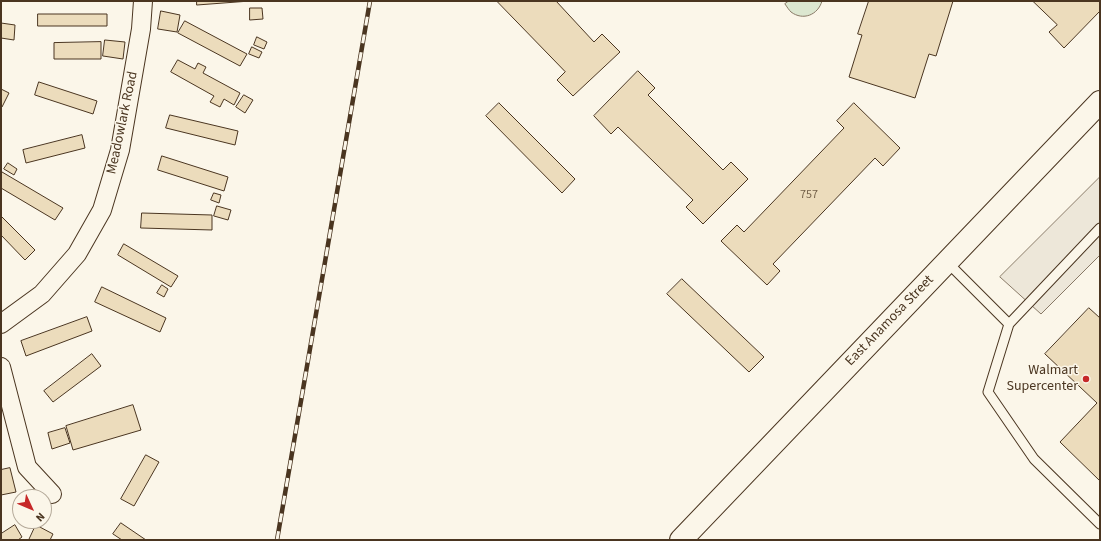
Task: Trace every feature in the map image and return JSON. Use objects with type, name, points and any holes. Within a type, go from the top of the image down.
[{"type":"main road","name":"East Anamosa Street","points":[[681,540],[1100,102]]},
{"type":"street","name":"Meadowlark Road","points":[[1,324],[42,294],[77,254],[102,210],[120,150],[141,29],[143,1]]},
{"type":"street","points":[[1,368],[27,467],[47,489]]},
{"type":"lane","points":[[1100,228],[1010,324],[988,392],[1034,459],[1100,524]]},
{"type":"lane","points":[[947,262],[1010,324]]},
{"type":"green space","points":[[789,1],[822,1],[814,13],[800,16],[791,12],[785,4]]},
{"type":"shaded area","points":[[1100,177],[1100,255],[1041,314],[1000,277]]},
{"type":"building","points":[[197,1],[250,1],[197,5]]},
{"type":"building","points":[[497,1],[556,1],[594,42],[602,34],[620,52],[573,96],[557,80],[565,72]]},
{"type":"building","points":[[869,1],[953,1],[936,56],[929,54],[915,98],[849,77],[862,35],[858,34]]},
{"type":"building","points":[[1033,1],[1100,1],[1100,11],[1064,48],[1049,32],[1057,25]]},
{"type":"building","points":[[250,8],[262,8],[263,19],[250,20]]},
{"type":"building","points":[[161,11],[180,15],[177,32],[158,29]]},
{"type":"building","points":[[38,14],[107,14],[107,26],[38,26]]},
{"type":"building","points":[[185,21],[247,54],[240,66],[178,33]]},
{"type":"building","points":[[1,23],[15,25],[14,40],[1,38]]},
{"type":"building","points":[[257,37],[267,42],[264,49],[254,45]]},
{"type":"building","points":[[105,40],[125,42],[123,59],[103,56]]},
{"type":"building","points":[[101,42],[101,59],[54,59],[54,43]]},
{"type":"building","points":[[252,47],[262,52],[259,58],[249,54]]},
{"type":"building","points":[[178,60],[195,69],[198,63],[206,67],[203,73],[240,93],[234,105],[224,99],[220,107],[210,102],[214,96],[171,72]]},
{"type":"building","points":[[638,71],[655,88],[648,95],[723,170],[731,162],[748,179],[703,224],[686,207],[693,200],[618,127],[611,134],[594,116]]},
{"type":"building","points":[[39,82],[97,101],[93,114],[35,95]]},
{"type":"building","points":[[1,89],[9,93],[2,107],[1,107]]},
{"type":"building","points":[[244,95],[253,100],[245,113],[236,107]]},
{"type":"building","points":[[499,103],[575,179],[562,193],[486,116]]},
{"type":"building","points":[[854,103],[900,148],[883,166],[875,158],[773,264],[780,271],[767,285],[721,241],[737,225],[744,232],[844,128],[837,121]]},
{"type":"building","points":[[170,115],[238,131],[235,145],[166,128]]},
{"type":"building","points":[[82,135],[85,148],[26,163],[23,150]]},
{"type":"building","points":[[162,156],[228,177],[224,191],[158,170]]},
{"type":"building","points":[[8,163],[17,169],[14,175],[4,169]]},
{"type":"building","points":[[2,172],[63,208],[55,220],[1,188]]},
{"type":"building","points":[[214,193],[221,195],[219,203],[211,200]]},
{"type":"building","points":[[217,206],[231,210],[228,220],[214,216]]},
{"type":"building","points":[[142,213],[212,215],[212,230],[141,228]]},
{"type":"building","points":[[1,216],[35,250],[25,260],[1,235]]},
{"type":"building","points":[[124,244],[178,276],[171,287],[118,255]]},
{"type":"building","points":[[682,279],[764,357],[749,372],[667,294]]},
{"type":"building","points":[[162,285],[168,289],[164,297],[157,293]]},
{"type":"building","points":[[102,287],[166,318],[160,332],[95,302]]},
{"type":"building","name":"Walmart Supercenter","points":[[1089,308],[1100,318],[1100,481],[1060,442],[1097,403],[1045,354]]},
{"type":"building","points":[[87,317],[92,331],[26,356],[21,341]]},
{"type":"building","points":[[92,354],[101,366],[53,402],[44,391]]},
{"type":"building","points":[[133,405],[141,430],[73,450],[66,426]]},
{"type":"building","points":[[65,428],[70,443],[52,449],[48,433]]},
{"type":"building","points":[[146,455],[159,462],[134,506],[121,499]]},
{"type":"building","points":[[10,468],[15,489],[12,489],[12,493],[1,495],[1,470]]},
{"type":"building","points":[[121,523],[146,540],[122,540],[113,534]]},
{"type":"building","points":[[12,527],[12,529],[17,529],[22,537],[18,540],[1,540],[1,534]]},
{"type":"building","points":[[34,529],[44,529],[53,534],[50,540],[29,540]]},
{"type":"railway","points":[[277,540],[370,1]]},
{"type":"place","name":"Walmart Supercenter","points":[[1086,379]]}]
